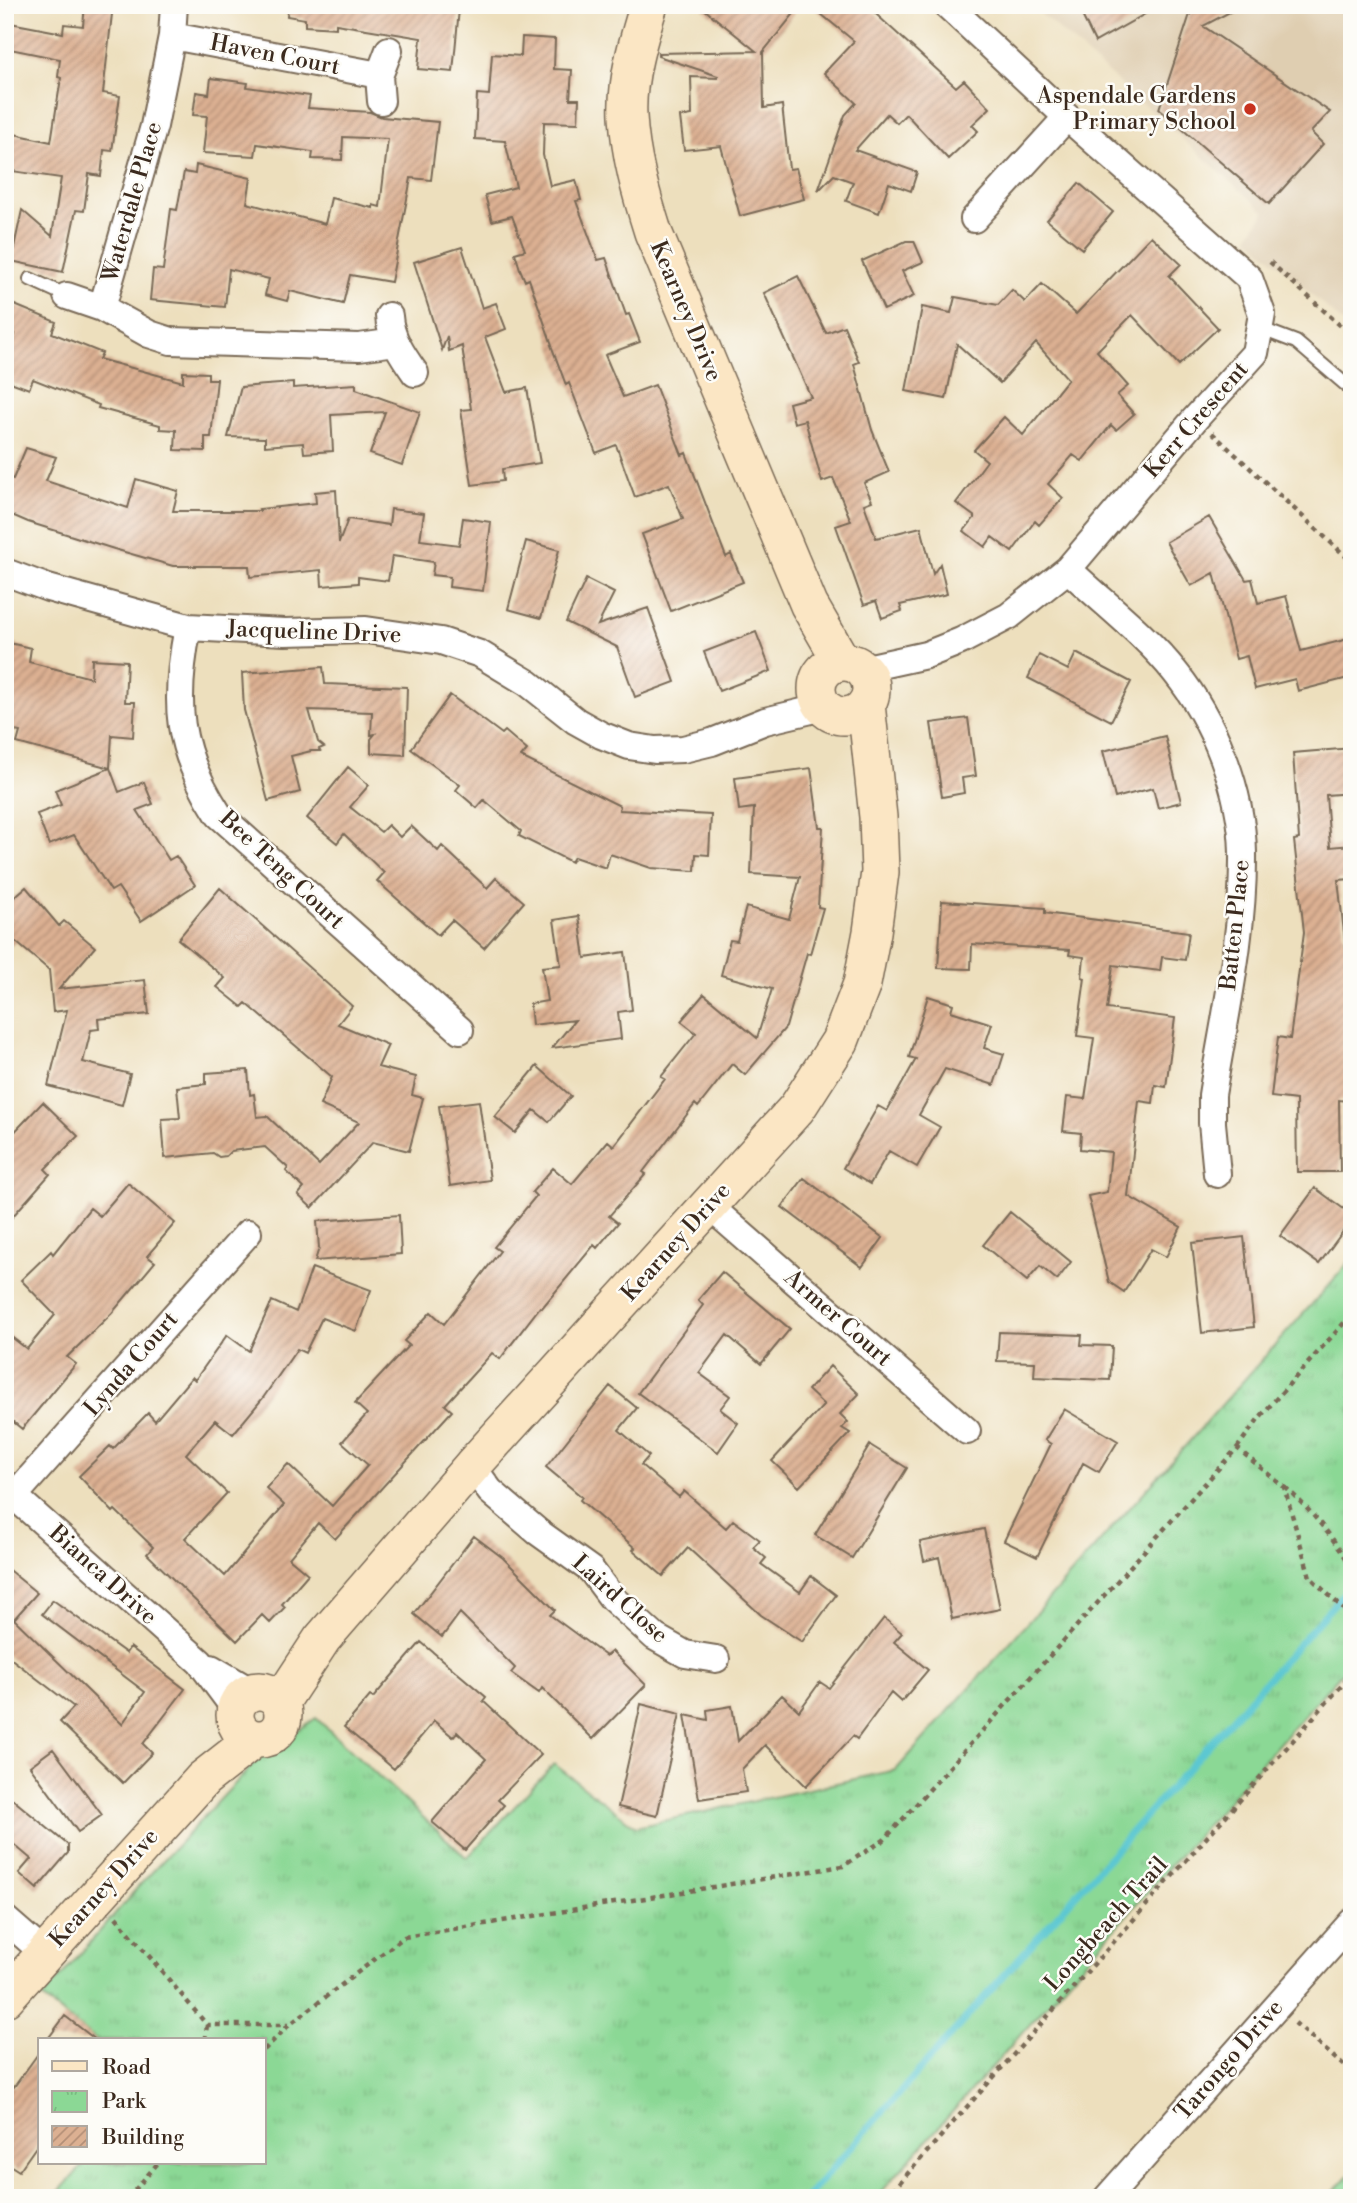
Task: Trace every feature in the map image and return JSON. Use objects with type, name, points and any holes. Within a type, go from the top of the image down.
[{"type":"street","name":"Waterdale Place","points":[[174,5],[172,36],[148,152],[102,308],[149,334],[171,341],[359,347],[396,342]]},
{"type":"street","name":"Kearney Drive","points":[[5,1998],[203,1779],[253,1710],[322,1639],[471,1466],[797,1108],[840,1041],[862,984],[880,872],[878,817],[872,774],[843,689],[653,232],[639,186],[628,113],[638,40],[649,5]]},
{"type":"street","name":"Kerr Crescent","points":[[843,689],[961,642],[1009,616],[1068,569],[1195,419],[1255,353],[1262,314],[1249,278],[1067,117],[947,5]]},
{"type":"street","name":"Haven Court","points":[[172,36],[380,88],[389,50]]},
{"type":"street","points":[[974,219],[1067,117]]},
{"type":"street","points":[[67,296],[102,308]]},
{"type":"street","points":[[389,316],[390,328],[396,342],[415,373]]},
{"type":"street","name":"Batten Place","points":[[1068,569],[1176,672],[1211,727],[1233,785],[1243,850],[1241,912],[1212,1095],[1217,1174]]},
{"type":"street","name":"Jacqueline Drive","points":[[5,572],[48,588],[188,627],[285,632],[366,630],[440,641],[480,654],[528,683],[576,721],[601,735],[642,748],[674,749],[702,744],[765,722],[843,689]]},
{"type":"street","name":"Bee Teng Court","points":[[188,627],[183,652],[180,705],[184,745],[200,786],[219,815],[460,1030]]},
{"type":"street","name":"Armer Court","points":[[709,1206],[967,1431]]},
{"type":"street","name":"Lynda Court","points":[[10,1492],[248,1233]]},
{"type":"street","name":"Laird Close","points":[[471,1466],[490,1490],[529,1524],[592,1570],[612,1598],[655,1637],[685,1654],[716,1659]]},
{"type":"street","name":"Bianca Drive","points":[[10,1492],[253,1710]]},
{"type":"street","points":[[5,1919],[44,1953]]},
{"type":"street","name":"Tarongo Drive","points":[[1107,2198],[1352,1922]]},
{"type":"lane","points":[[30,279],[67,296]]},
{"type":"lane","points":[[1259,328],[1296,342],[1352,390]]},
{"type":"path","points":[[1249,278],[1256,249],[1352,336]]},
{"type":"path","points":[[1195,419],[1352,562]]},
{"type":"path","points":[[266,2048],[289,2025],[404,1937],[843,1866],[884,1840],[1237,1448],[1259,1418],[1352,1314]]},
{"type":"path","points":[[1237,1448],[1302,1502],[1331,1536],[1352,1567]]},
{"type":"path","points":[[1284,1487],[1310,1577],[1352,1617]]},
{"type":"path","name":"Longbeach Trail","points":[[886,2198],[1352,1674]]},
{"type":"path","points":[[98,1895],[207,2025],[205,2038]]},
{"type":"path","points":[[1275,2007],[1352,2073]]},
{"type":"path","points":[[207,2025],[289,2025]]},
{"type":"path","points":[[128,2198],[157,2164]]},
{"type":"shaded area","name":"Aspendale Gardens Primary School","points":[[1031,5],[1352,5],[1352,331],[1248,237],[1265,212]]},
{"type":"green space","points":[[1352,1259],[1352,1661],[876,2198],[53,2198],[84,2164],[266,2164],[266,2038],[93,2038],[42,1998],[138,1887],[261,1756],[316,1718],[467,1858],[554,1764],[636,1827],[896,1770]]},
{"type":"green space","points":[[1352,2172],[1352,2198],[1328,2198]]},
{"type":"building","points":[[85,5],[113,5],[103,93],[120,96],[112,151],[104,150],[101,176],[89,174],[84,211],[76,210],[63,272],[11,261],[22,210],[52,236],[61,178],[5,170],[5,132],[51,142],[61,78],[58,77],[60,59],[5,48],[5,22],[63,33],[64,24],[83,26]]},
{"type":"building","points":[[288,5],[410,5],[459,9],[453,72],[418,69],[421,38],[336,24],[336,28],[305,26],[305,19],[287,16]]},
{"type":"building","points":[[699,5],[801,5],[763,52],[764,108],[782,105],[789,169],[796,168],[804,199],[740,216],[721,146],[684,150],[680,117],[692,115],[691,77],[718,76],[658,56],[658,53],[756,51]]},
{"type":"building","points":[[810,5],[866,5],[956,87],[964,80],[990,108],[972,125],[978,131],[948,159],[906,114],[897,123],[887,114],[855,150],[917,172],[911,191],[889,183],[879,213],[846,201],[853,182],[834,175],[818,191],[845,115],[856,103],[824,73],[854,41]]},
{"type":"building","points":[[1077,5],[1161,5],[1095,42]]},
{"type":"building","points":[[1193,5],[1243,5],[1203,26],[1330,112],[1311,132],[1323,144],[1269,204],[1159,109]]},
{"type":"building","points":[[522,37],[555,39],[554,69],[572,70],[570,99],[579,99],[578,123],[544,122],[543,155],[550,186],[576,180],[581,200],[576,201],[598,260],[606,258],[626,315],[629,314],[640,342],[605,355],[623,397],[655,385],[682,455],[686,453],[726,557],[731,554],[743,582],[671,611],[642,534],[683,519],[669,484],[635,497],[616,445],[596,453],[569,383],[566,385],[529,279],[525,281],[520,269],[515,253],[525,250],[512,216],[492,221],[485,195],[516,187],[505,141],[475,139],[477,94],[489,95],[492,54],[521,56]]},
{"type":"building","points":[[211,78],[248,83],[247,87],[310,96],[308,108],[370,112],[382,117],[438,122],[431,180],[411,178],[391,282],[350,275],[343,304],[290,291],[287,301],[265,295],[269,279],[229,269],[225,307],[150,300],[153,269],[163,270],[171,209],[177,210],[184,172],[195,174],[196,165],[251,178],[247,203],[325,224],[331,198],[373,208],[373,205],[380,207],[388,139],[343,137],[342,160],[312,159],[313,152],[257,144],[255,156],[203,153],[207,116],[193,115],[196,92],[209,94]]},
{"type":"building","points":[[1079,183],[1113,212],[1082,249],[1047,220]]},
{"type":"building","points":[[1151,236],[1181,264],[1169,276],[1218,328],[1179,365],[1132,315],[1097,351],[1128,386],[1117,395],[1134,414],[1116,430],[1111,425],[1082,461],[1073,455],[1048,484],[1063,498],[1039,525],[1035,521],[1012,552],[992,537],[985,547],[964,531],[975,517],[956,503],[987,461],[974,450],[1004,417],[1023,435],[1068,379],[1036,343],[1000,383],[957,344],[946,399],[906,391],[922,307],[951,313],[955,297],[998,305],[1012,290],[1025,302],[1042,284],[1076,314]]},
{"type":"building","points":[[906,241],[914,241],[923,262],[902,271],[914,296],[884,310],[862,261]]},
{"type":"building","points":[[462,247],[482,308],[496,303],[506,329],[485,337],[506,392],[527,388],[540,463],[502,469],[503,481],[472,485],[461,410],[471,409],[462,346],[449,351],[447,336],[442,350],[414,262]]},
{"type":"building","points":[[798,276],[826,333],[844,326],[859,362],[854,364],[872,430],[889,472],[864,483],[872,501],[864,504],[876,538],[921,527],[933,574],[940,564],[947,594],[900,605],[902,611],[882,618],[876,601],[864,605],[836,526],[851,521],[833,478],[822,482],[805,420],[794,423],[789,403],[811,397],[764,293]]},
{"type":"building","points":[[5,301],[56,322],[52,333],[102,353],[99,359],[183,382],[183,372],[208,373],[208,379],[217,379],[211,437],[205,437],[205,451],[175,450],[176,430],[160,429],[160,425],[98,408],[99,405],[33,379],[29,389],[5,380],[5,358],[15,334],[5,330]]},
{"type":"building","points":[[293,383],[293,388],[356,384],[356,389],[420,412],[402,465],[370,454],[385,412],[331,415],[333,451],[304,453],[303,443],[265,446],[265,438],[228,437],[241,387]]},
{"type":"building","points":[[26,448],[56,457],[46,481],[128,508],[136,479],[178,491],[173,511],[260,511],[259,509],[316,503],[315,492],[336,490],[339,543],[348,519],[389,525],[391,509],[424,513],[420,540],[459,545],[463,518],[491,522],[483,591],[449,587],[450,577],[432,575],[434,562],[392,556],[388,581],[358,577],[358,583],[322,586],[321,570],[250,577],[249,566],[173,566],[114,549],[5,512],[5,476],[13,479]]},
{"type":"building","points":[[1209,517],[1246,580],[1252,579],[1258,603],[1286,596],[1301,651],[1352,638],[1352,677],[1298,691],[1295,679],[1255,689],[1247,656],[1236,659],[1214,573],[1191,586],[1166,542]]},
{"type":"building","points":[[526,541],[559,550],[541,618],[508,609]]},
{"type":"building","points":[[586,579],[614,593],[598,625],[648,608],[675,682],[635,697],[617,647],[566,622]]},
{"type":"building","points":[[756,632],[771,671],[719,691],[704,652]]},
{"type":"building","points":[[5,642],[31,648],[29,662],[91,678],[92,659],[127,661],[125,702],[135,702],[133,737],[112,735],[110,768],[17,743],[20,732],[5,729]]},
{"type":"building","points":[[1076,653],[1131,682],[1111,721],[1028,678],[1039,655],[1068,670]]},
{"type":"building","points":[[323,667],[325,684],[407,687],[405,755],[371,753],[371,739],[375,734],[371,735],[372,712],[309,710],[318,742],[324,747],[319,749],[320,751],[291,756],[300,792],[268,801],[244,710],[242,673]]},
{"type":"building","points":[[450,695],[502,734],[505,731],[527,750],[521,757],[620,806],[619,810],[711,815],[709,855],[696,854],[695,871],[651,868],[610,854],[606,868],[574,857],[571,862],[519,836],[521,831],[484,800],[477,808],[456,790],[460,785],[411,749]]},
{"type":"building","points":[[968,718],[976,776],[962,778],[964,793],[942,797],[931,723]]},
{"type":"building","points":[[1165,736],[1181,802],[1158,808],[1153,788],[1115,798],[1103,751]]},
{"type":"building","points":[[1352,748],[1352,793],[1326,795],[1330,847],[1352,845],[1352,879],[1338,880],[1347,959],[1352,959],[1352,1084],[1348,1101],[1339,1100],[1340,1172],[1297,1172],[1296,1100],[1271,1097],[1278,1037],[1290,1039],[1304,932],[1294,840],[1299,839],[1293,753]]},
{"type":"building","points":[[348,767],[369,785],[350,807],[381,832],[388,825],[400,837],[411,826],[438,851],[442,846],[487,888],[496,878],[524,902],[484,948],[452,920],[438,935],[377,881],[384,873],[344,834],[337,843],[307,818]]},
{"type":"building","points":[[110,768],[119,792],[144,782],[153,804],[137,810],[169,860],[176,856],[195,885],[141,921],[118,887],[111,891],[74,835],[49,845],[37,814],[61,805],[55,790]]},
{"type":"building","points":[[811,768],[819,827],[823,827],[818,907],[823,908],[786,1027],[745,1075],[732,1064],[698,1107],[695,1104],[643,1172],[646,1174],[609,1216],[618,1223],[597,1248],[594,1245],[542,1308],[540,1307],[500,1359],[492,1353],[445,1405],[452,1411],[335,1539],[318,1523],[289,1558],[308,1574],[282,1604],[285,1607],[270,1623],[262,1615],[237,1641],[147,1554],[153,1547],[115,1510],[113,1512],[79,1476],[110,1446],[113,1449],[148,1413],[155,1421],[192,1377],[195,1380],[227,1335],[249,1351],[272,1301],[296,1312],[312,1268],[371,1290],[356,1331],[322,1318],[305,1353],[297,1349],[263,1398],[233,1434],[215,1420],[186,1454],[227,1493],[185,1538],[225,1576],[284,1505],[266,1488],[288,1464],[332,1506],[368,1465],[342,1442],[367,1414],[355,1403],[409,1345],[404,1341],[431,1312],[444,1324],[500,1251],[494,1247],[536,1196],[532,1192],[553,1168],[572,1184],[608,1141],[614,1146],[665,1079],[661,1077],[696,1033],[681,1021],[704,994],[757,1038],[772,989],[721,975],[730,940],[737,941],[746,907],[789,919],[800,877],[751,874],[754,808],[739,810],[735,778]]},
{"type":"building","points":[[26,887],[59,926],[64,921],[95,947],[59,989],[145,980],[149,1014],[98,1019],[99,1029],[91,1030],[83,1062],[130,1074],[122,1105],[48,1086],[67,1010],[53,1012],[49,970],[16,942],[5,950],[5,905]]},
{"type":"building","points":[[220,888],[352,1006],[338,1024],[388,1045],[378,1067],[416,1077],[412,1095],[423,1098],[409,1151],[373,1142],[312,1208],[298,1195],[304,1188],[286,1171],[288,1168],[265,1147],[231,1151],[226,1156],[219,1157],[213,1153],[165,1158],[162,1119],[180,1118],[177,1087],[206,1084],[206,1073],[248,1070],[250,1095],[254,1094],[257,1117],[267,1116],[319,1165],[359,1122],[320,1105],[332,1077],[246,1003],[242,1007],[217,987],[225,978],[178,939]]},
{"type":"building","points":[[942,901],[1045,908],[1045,913],[1189,932],[1185,960],[1162,957],[1160,971],[1113,965],[1107,1009],[1175,1018],[1166,1087],[1155,1085],[1153,1103],[1139,1101],[1128,1196],[1181,1227],[1166,1257],[1151,1249],[1124,1292],[1109,1282],[1088,1196],[1107,1192],[1111,1152],[1080,1149],[1081,1133],[1063,1131],[1067,1097],[1085,1099],[1094,1038],[1077,1036],[1085,978],[1082,977],[1084,957],[1069,955],[1070,950],[972,944],[971,969],[938,968]]},
{"type":"building","points":[[579,916],[585,958],[625,952],[632,1010],[618,1012],[621,1039],[552,1048],[575,1020],[532,1025],[530,1004],[547,1001],[542,967],[561,965],[554,920]]},
{"type":"building","points":[[928,996],[953,1004],[951,1011],[992,1024],[984,1048],[1004,1054],[994,1085],[945,1069],[919,1115],[940,1127],[917,1167],[889,1151],[870,1184],[843,1168],[878,1106],[887,1111],[916,1059],[909,1057]]},
{"type":"building","points":[[537,1066],[571,1096],[549,1122],[534,1110],[515,1133],[495,1117]]},
{"type":"building","points":[[479,1101],[490,1180],[450,1186],[439,1106]]},
{"type":"building","points":[[43,1102],[78,1136],[45,1169],[50,1174],[5,1225],[5,1142]]},
{"type":"building","points":[[804,1178],[883,1238],[862,1267],[782,1207]]},
{"type":"building","points":[[128,1183],[175,1223],[147,1256],[155,1262],[112,1313],[67,1357],[76,1364],[22,1429],[5,1415],[5,1332],[27,1349],[55,1315],[21,1280],[51,1251],[53,1254],[90,1208],[100,1216]]},
{"type":"building","points":[[1315,1188],[1352,1215],[1352,1219],[1319,1264],[1280,1236]]},
{"type":"building","points":[[1010,1212],[1071,1262],[1057,1280],[1040,1266],[1027,1281],[983,1245]]},
{"type":"building","points":[[399,1215],[401,1254],[315,1261],[319,1248],[317,1221]]},
{"type":"building","points":[[1244,1237],[1254,1327],[1202,1333],[1192,1243]]},
{"type":"building","points":[[722,1272],[790,1329],[761,1364],[727,1335],[699,1373],[730,1396],[720,1409],[738,1423],[718,1452],[638,1393],[703,1305],[698,1300]]},
{"type":"building","points":[[999,1332],[1082,1335],[1081,1345],[1112,1346],[1110,1380],[1034,1377],[1035,1362],[997,1361]]},
{"type":"building","points":[[830,1366],[859,1394],[840,1414],[848,1422],[842,1428],[850,1433],[799,1487],[772,1461],[824,1405],[808,1390]]},
{"type":"building","points":[[610,1386],[637,1408],[619,1430],[649,1456],[641,1465],[679,1497],[684,1491],[726,1528],[733,1520],[760,1540],[753,1547],[766,1558],[761,1564],[800,1592],[811,1576],[836,1595],[802,1642],[761,1615],[688,1548],[663,1576],[580,1500],[582,1497],[546,1467]]},
{"type":"building","points":[[1064,1409],[1118,1441],[1099,1472],[1083,1463],[1037,1557],[1004,1541],[1051,1444],[1045,1440]]},
{"type":"building","points":[[870,1445],[907,1468],[852,1558],[815,1535]]},
{"type":"building","points":[[984,1529],[1000,1609],[952,1619],[939,1557],[924,1561],[920,1542]]},
{"type":"building","points":[[474,1536],[503,1558],[555,1610],[550,1615],[606,1656],[612,1651],[646,1685],[593,1739],[542,1688],[539,1693],[511,1673],[515,1668],[460,1613],[442,1637],[414,1614]]},
{"type":"building","points":[[5,1567],[37,1593],[14,1619],[122,1724],[145,1692],[42,1614],[53,1600],[126,1653],[130,1647],[185,1689],[143,1744],[152,1753],[123,1783],[60,1722],[74,1707],[5,1654]]},
{"type":"building","points":[[884,1618],[902,1633],[894,1642],[928,1670],[901,1702],[891,1693],[857,1739],[853,1736],[806,1786],[765,1745],[742,1769],[746,1792],[699,1799],[685,1715],[708,1720],[707,1710],[732,1706],[738,1741],[782,1695],[799,1711],[820,1682],[829,1688]]},
{"type":"building","points":[[421,1642],[486,1697],[483,1701],[541,1755],[498,1800],[504,1805],[465,1850],[432,1822],[486,1759],[457,1732],[453,1737],[434,1721],[394,1769],[344,1727]]},
{"type":"building","points":[[641,1704],[680,1714],[657,1816],[618,1807]]},
{"type":"building","points":[[53,1749],[102,1815],[78,1832],[30,1766]]},
{"type":"building","points":[[5,1793],[68,1845],[68,1853],[37,1889],[19,1873],[31,1859],[5,1837]]},
{"type":"building","points":[[65,2016],[93,2038],[48,2038]]},
{"type":"building","points":[[38,2054],[38,2144],[19,2171],[5,2162],[5,2081],[14,2087]]},
{"type":"waterway","points":[[806,2198],[1352,1584]]},
{"type":"place","name":"Aspendale Gardens Primary School","points":[[1250,109]]}]
